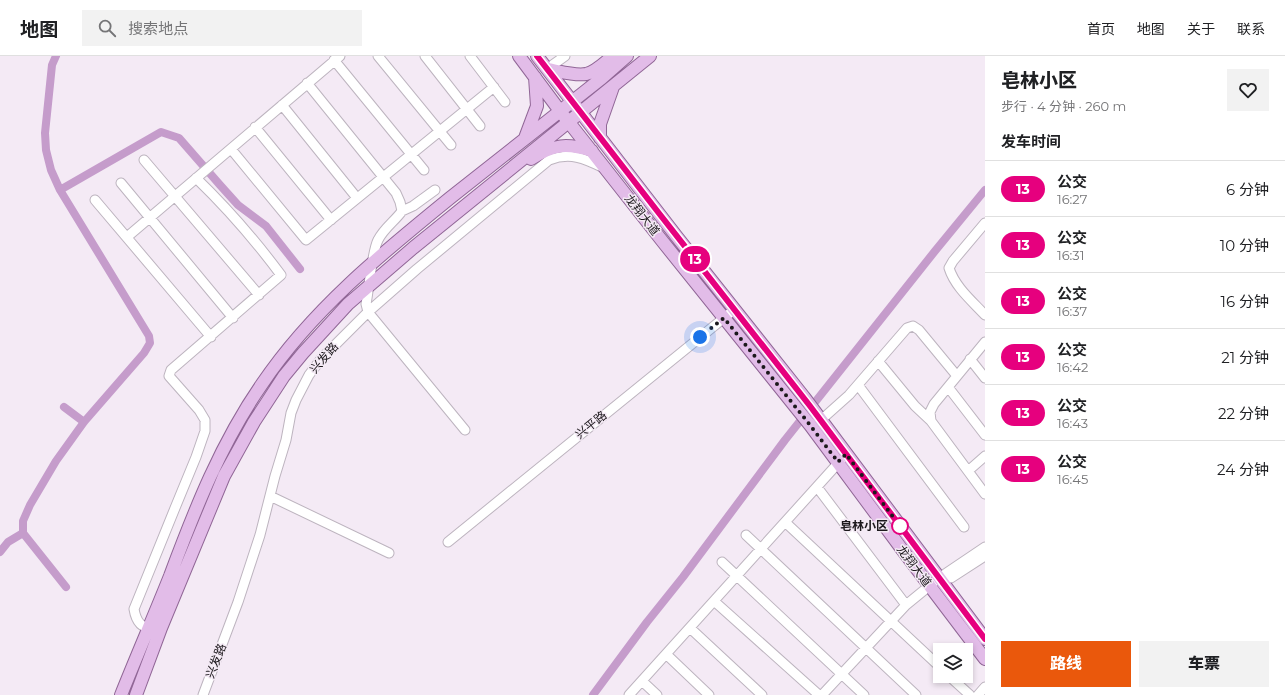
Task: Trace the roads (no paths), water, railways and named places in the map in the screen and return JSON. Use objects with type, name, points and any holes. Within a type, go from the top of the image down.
[{"type":"main road","name":"龙翔大道","points":[[519,56],[606,169],[797,409],[816,420]]},
{"type":"main road","name":"龙翔大道","points":[[537,56],[580,113],[804,397],[816,420],[929,586],[985,659]]},
{"type":"main road","points":[[547,69],[574,74],[586,74],[613,56]]},
{"type":"main road","points":[[121,695],[149,628],[199,499],[230,435],[262,384],[290,345],[333,299],[373,262],[627,56]]},
{"type":"main road","points":[[136,695],[161,628],[221,482],[247,433],[284,376],[348,304],[413,248],[650,56]]},
{"type":"main road","points":[[524,139],[537,106],[535,77]]},
{"type":"main road","points":[[600,138],[600,124],[613,86]]},
{"type":"main road","points":[[480,193],[505,180],[541,152],[567,145],[577,146],[592,151]]},
{"type":"main road","name":"龙翔大道","points":[[842,458],[939,578],[985,639]]},
{"type":"street","points":[[378,56],[451,145]]},
{"type":"street","points":[[425,56],[480,126]]},
{"type":"street","points":[[470,56],[505,102]]},
{"type":"street","points":[[547,69],[565,56]]},
{"type":"street","points":[[126,237],[337,58],[424,170]]},
{"type":"street","points":[[307,83],[396,193],[402,211]]},
{"type":"street","points":[[231,149],[306,240],[494,87]]},
{"type":"street","points":[[282,105],[357,198]]},
{"type":"street","points":[[255,128],[331,220]]},
{"type":"street","name":"兴发路","points":[[203,695],[238,602],[260,535],[286,440],[291,413],[309,375],[326,354],[368,312],[417,269],[549,160],[560,156],[576,157],[606,169]]},
{"type":"street","points":[[144,160],[259,295]]},
{"type":"street","points":[[161,628],[149,628],[142,625],[136,619],[134,609],[196,457],[205,431],[204,420],[199,410],[169,376],[171,370],[282,275],[255,240],[197,177]]},
{"type":"street","points":[[121,183],[233,318]]},
{"type":"street","points":[[435,190],[413,206],[402,211],[386,228],[377,241],[366,304],[368,312],[465,430]]},
{"type":"street","points":[[95,200],[211,337]]},
{"type":"street","points":[[984,227],[953,261],[949,268],[962,290],[985,315]]},
{"type":"street","name":"兴平路","points":[[448,542],[735,309]]},
{"type":"street","points":[[816,420],[849,395],[907,328],[913,326],[919,330],[956,376]]},
{"type":"street","points":[[931,420],[930,412],[934,404],[985,342]]},
{"type":"street","points":[[970,360],[985,378]]},
{"type":"street","points":[[878,361],[915,406],[931,420],[985,494]]},
{"type":"street","points":[[858,385],[964,527]]},
{"type":"street","points":[[948,386],[985,435]]},
{"type":"street","points":[[968,471],[985,456]]},
{"type":"street","points":[[629,695],[842,458]]},
{"type":"street","points":[[817,487],[906,605]]},
{"type":"street","points":[[270,496],[389,553]]},
{"type":"street","points":[[785,522],[933,660]]},
{"type":"street","points":[[746,535],[916,695]]},
{"type":"street","points":[[822,695],[906,605],[939,578],[985,547]]},
{"type":"street","points":[[939,578],[951,578],[985,556]]},
{"type":"street","points":[[722,562],[864,695]]},
{"type":"street","points":[[714,600],[819,695]]},
{"type":"street","points":[[690,628],[762,695]]},
{"type":"street","points":[[666,654],[709,695]]},
{"type":"street","points":[[642,681],[657,695]]},
{"type":"street","points":[[957,683],[970,695]]},
{"type":"street","points":[[978,695],[985,687]]},
{"type":"waterway","points":[[56,56],[52,65],[45,133],[46,150],[51,170],[60,190],[149,336],[150,343],[144,353],[84,422],[56,461],[30,505],[23,521],[23,533],[66,587]]},
{"type":"waterway","points":[[60,190],[161,132],[179,138],[238,205],[266,226],[300,269]]},
{"type":"waterway","points":[[593,695],[785,440],[985,190]]},
{"type":"waterway","points":[[64,407],[84,422]]},
{"type":"waterway","points":[[0,552],[8,542],[23,533]]},
{"type":"place","name":"皂林小区","points":[[900,526]]}]
